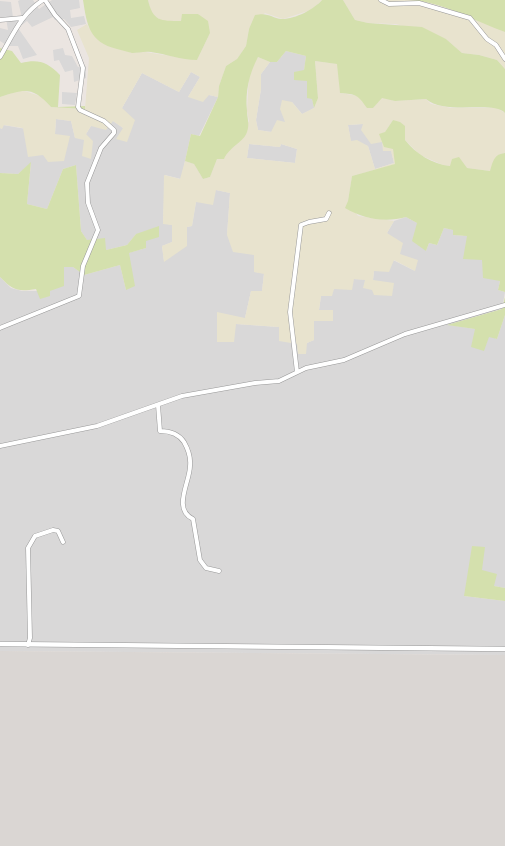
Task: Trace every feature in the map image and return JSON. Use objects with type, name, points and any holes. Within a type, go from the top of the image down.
[{"type":"street","points":[[0,57],[22,18],[34,6],[44,0],[55,16],[68,30],[83,68],[78,107],[104,121],[114,130],[114,133],[100,148],[87,183],[88,203],[98,230],[83,266],[79,296],[0,328]]},
{"type":"street","points":[[381,0],[389,4],[419,3],[470,18],[487,39],[496,45],[505,59]]},
{"type":"street","points":[[0,20],[22,18]]},
{"type":"street","points":[[297,372],[290,312],[298,256],[300,229],[301,225],[308,222],[326,219],[330,213]]},
{"type":"street","points":[[0,446],[96,426],[182,396],[199,392],[209,392],[255,383],[279,381],[306,368],[344,360],[405,334],[505,306]]},
{"type":"street","points":[[158,405],[160,432],[168,431],[176,434],[182,439],[188,450],[190,467],[182,500],[188,517],[193,519],[200,560],[206,568],[219,571]]},
{"type":"street","points":[[28,645],[30,638],[28,548],[35,536],[53,530],[58,531],[63,542]]},
{"type":"street","points":[[0,644],[505,649]]},
{"type":"shaded area","points":[[33,0],[39,9],[52,0],[79,0],[80,8],[70,10],[71,18],[84,16],[86,24],[71,27],[64,19],[55,20],[53,17],[32,27],[27,21],[18,28],[37,55],[23,59],[18,46],[8,46],[0,41],[0,28],[8,30],[6,18],[0,17],[0,1],[11,2],[13,18],[22,18],[18,1]]},
{"type":"shaded area","points":[[148,0],[322,0],[311,10],[283,19],[265,13],[249,29],[246,46],[237,59],[226,66],[219,86],[218,97],[209,95],[203,102],[188,97],[200,77],[191,72],[179,92],[142,73],[122,108],[135,120],[127,142],[116,139],[123,128],[113,121],[106,130],[91,126],[86,134],[93,141],[91,159],[82,156],[84,140],[75,138],[71,121],[56,119],[55,134],[70,136],[64,161],[48,162],[43,155],[28,157],[23,128],[4,125],[2,129],[0,128],[0,97],[21,90],[40,96],[51,107],[85,109],[89,58],[77,30],[87,24],[89,28],[131,53],[145,52],[197,60],[210,33],[198,14],[183,14],[181,21],[162,21],[151,13]]},
{"type":"shaded area","points":[[343,0],[415,0],[480,20],[505,32],[505,69],[497,60],[479,55],[462,53],[446,39],[396,24],[368,23],[355,20]]},
{"type":"shaded area","points":[[63,48],[65,55],[72,56],[78,67],[86,66],[86,78],[74,82],[73,70],[65,72],[59,60],[54,61],[53,50]]},
{"type":"shaded area","points":[[286,51],[306,56],[304,71],[294,80],[307,80],[307,97],[312,98],[314,108],[302,114],[292,102],[285,122],[272,132],[258,130],[256,120],[261,89],[261,74],[270,62],[277,62]]},
{"type":"shaded area","points":[[258,57],[270,62],[261,74],[261,89],[256,120],[258,130],[271,132],[277,120],[285,122],[280,109],[282,100],[292,102],[302,114],[314,108],[318,97],[315,61],[338,64],[340,93],[359,96],[373,108],[382,97],[395,101],[426,99],[431,104],[451,108],[497,108],[505,113],[505,153],[500,154],[490,171],[443,165],[420,155],[405,140],[405,127],[393,120],[385,132],[393,149],[396,164],[352,176],[348,201],[358,216],[394,221],[387,233],[403,243],[400,254],[418,260],[415,271],[394,260],[389,272],[374,271],[373,280],[394,283],[392,296],[374,295],[372,290],[363,288],[365,280],[354,279],[352,290],[334,289],[332,296],[321,296],[319,310],[333,310],[333,321],[314,321],[314,340],[307,343],[306,354],[298,354],[297,344],[279,341],[279,327],[236,324],[234,342],[217,342],[217,312],[245,318],[251,291],[262,291],[264,274],[254,272],[254,255],[233,252],[227,235],[230,193],[216,190],[213,205],[196,202],[192,226],[187,227],[187,246],[164,262],[162,246],[172,242],[172,225],[163,224],[164,175],[180,179],[185,161],[194,164],[203,179],[210,177],[217,159],[236,145],[249,121],[247,111],[249,73]],"holes":[[[363,124],[361,130],[371,144],[382,142],[383,151],[391,151],[394,163],[375,169],[368,146],[357,140],[351,141],[348,125]],[[249,144],[280,147],[281,144],[297,149],[295,163],[247,158]]]},
{"type":"shaded area","points":[[191,72],[200,77],[188,97],[209,95],[218,97],[199,136],[191,134],[181,179],[165,175],[163,223],[172,225],[172,242],[162,246],[164,261],[187,227],[192,226],[196,202],[216,190],[230,193],[227,235],[254,255],[254,272],[264,273],[262,291],[251,291],[245,318],[236,324],[279,327],[307,343],[314,340],[314,321],[333,321],[319,310],[321,296],[354,279],[373,280],[374,271],[393,260],[415,271],[400,254],[387,233],[394,221],[406,217],[417,223],[426,251],[429,243],[437,245],[444,228],[454,230],[453,235],[467,236],[482,260],[500,281],[498,290],[505,292],[502,309],[449,325],[475,329],[497,339],[505,315],[505,588],[494,586],[464,596],[505,601],[505,655],[0,651],[0,277],[11,288],[22,291],[50,291],[64,267],[73,267],[84,275],[120,265],[126,290],[128,253],[146,248],[136,234],[127,245],[106,250],[87,240],[81,231],[76,165],[63,169],[47,209],[27,204],[31,163],[18,174],[0,173],[0,128],[2,129],[3,125],[55,134],[56,119],[71,121],[75,138],[86,134],[91,126],[113,121],[123,128],[126,142],[122,108],[142,73],[179,92]]},
{"type":"shaded area","points":[[62,92],[77,93],[75,105],[62,104]]},
{"type":"shaded area","points":[[363,124],[391,150],[394,163],[375,169],[368,146],[351,142],[348,125]]},
{"type":"shaded area","points":[[249,144],[280,147],[281,144],[297,149],[295,163],[247,158]]},
{"type":"shaded area","points":[[0,651],[505,655],[505,846],[0,846]]},
{"type":"green space","points":[[83,0],[148,0],[152,12],[158,18],[168,21],[181,21],[182,14],[198,14],[208,21],[210,33],[197,60],[151,52],[130,53],[108,46],[100,42],[95,37],[88,25]]},
{"type":"green space","points":[[322,0],[343,0],[355,20],[368,23],[422,27],[446,39],[462,53],[479,55],[497,60],[505,69],[505,113],[499,109],[480,107],[445,107],[426,99],[395,101],[382,98],[373,108],[367,108],[356,96],[340,93],[337,64],[315,61],[318,98],[314,108],[312,99],[307,98],[307,81],[294,80],[294,72],[304,70],[306,56],[286,51],[277,62],[270,62],[258,57],[252,70],[247,90],[247,132],[243,139],[229,151],[224,159],[217,159],[210,177],[203,179],[194,164],[185,161],[191,134],[200,136],[218,97],[219,86],[226,66],[237,59],[246,46],[249,29],[255,15],[260,14],[275,18],[287,19],[310,10]]},
{"type":"green space","points":[[409,0],[505,0],[505,32],[458,12],[434,4]]},
{"type":"green space","points":[[0,48],[12,51],[21,63],[33,61],[47,64],[60,75],[58,107],[85,106],[85,109],[51,107],[39,95],[28,91],[16,92],[0,97]]},
{"type":"green space","points":[[393,120],[400,122],[405,126],[405,140],[414,150],[425,158],[443,165],[450,166],[452,159],[459,157],[467,168],[490,171],[496,156],[505,153],[505,292],[498,290],[500,281],[483,278],[482,260],[463,259],[467,236],[453,235],[453,230],[444,228],[437,245],[429,243],[426,251],[412,241],[417,223],[406,217],[390,220],[375,219],[360,215],[345,208],[348,201],[352,176],[395,164],[393,149],[384,147],[379,134],[385,132]]},
{"type":"green space","points":[[31,162],[27,204],[47,209],[63,169],[76,165],[81,231],[87,240],[105,238],[106,250],[127,245],[136,234],[159,226],[159,237],[146,241],[146,248],[129,253],[135,286],[126,290],[120,265],[84,275],[73,267],[64,267],[64,286],[50,291],[50,296],[40,299],[36,289],[16,289],[8,285],[0,277],[0,173],[18,174]]},
{"type":"green space","points":[[505,297],[505,315],[497,339],[489,337],[484,351],[471,347],[475,329],[447,325],[502,309]]},
{"type":"green space","points":[[472,546],[485,547],[482,570],[497,574],[494,586],[505,588],[505,601],[464,596]]}]
